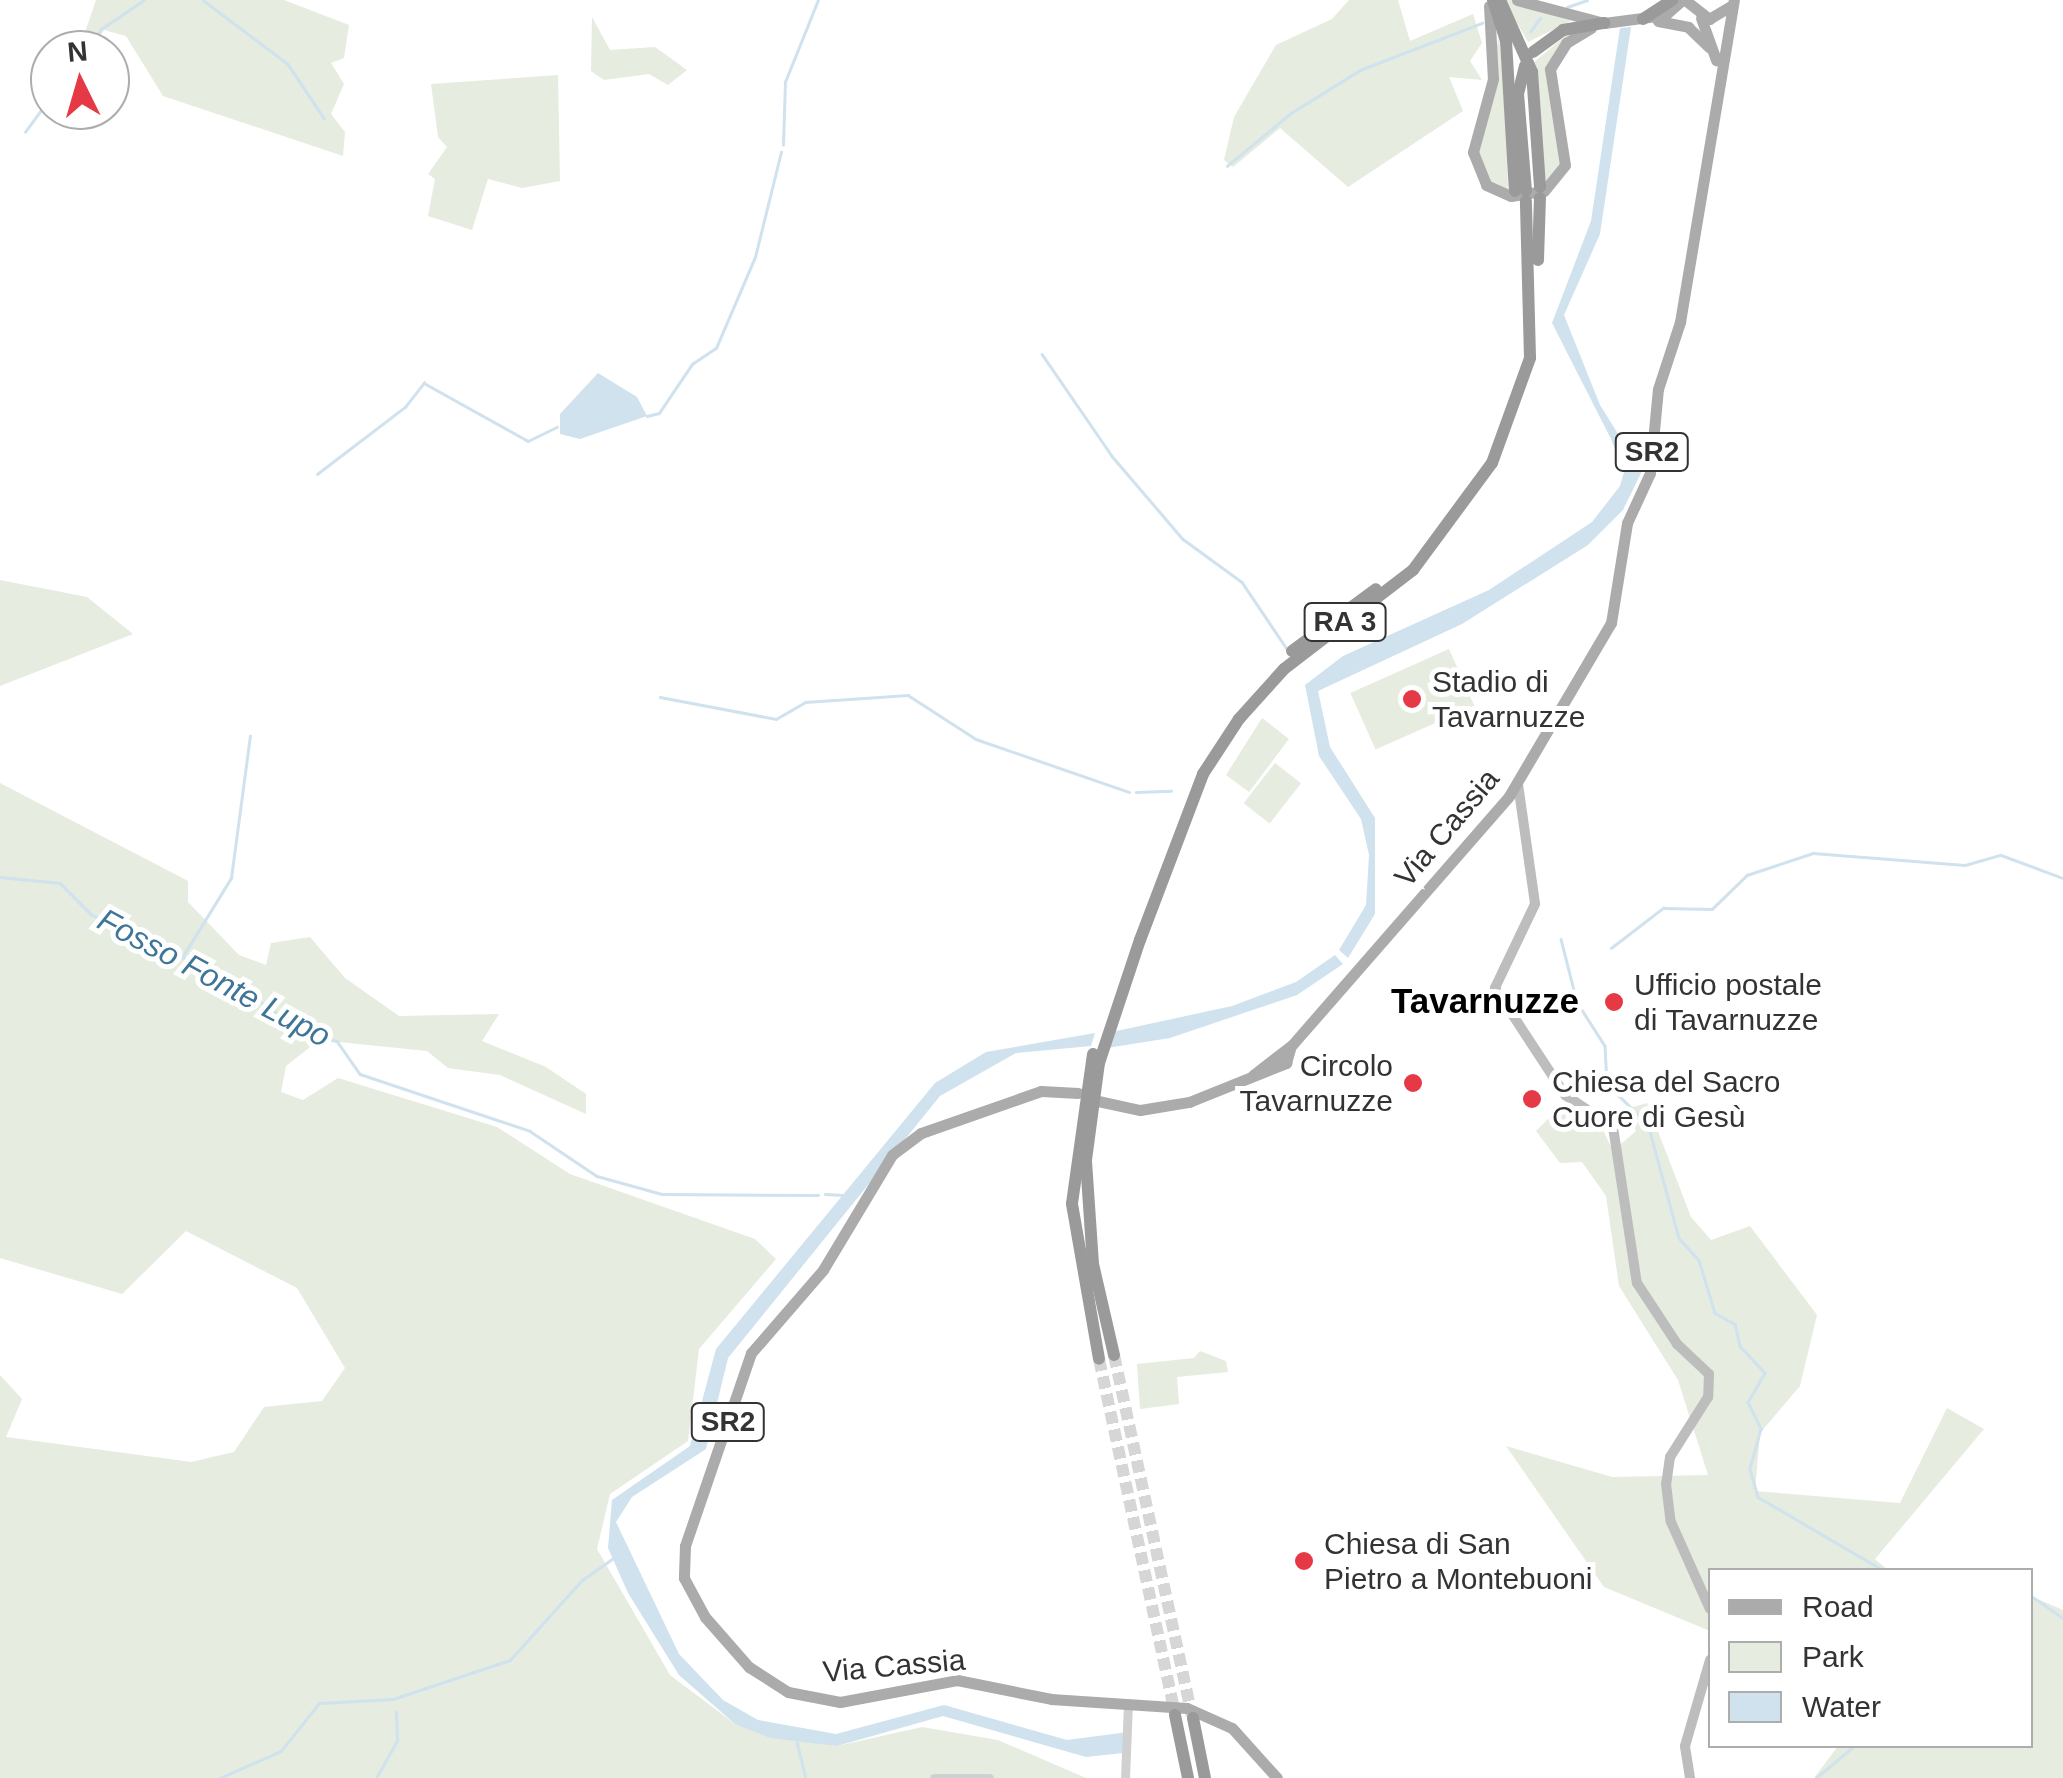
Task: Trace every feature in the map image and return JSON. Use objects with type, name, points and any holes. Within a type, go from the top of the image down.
[{"type":"highway","points":[[1490,0],[1506,41],[1527,194]]},
{"type":"highway","points":[[1500,0],[1529,49],[1527,194]]},
{"type":"highway","points":[[1650,20],[1672,0]]},
{"type":"highway","points":[[1529,49],[1563,30],[1604,23]]},
{"type":"highway","name":"RA 3","points":[[1099,1359],[1081,1284],[1074,1159],[1104,1029],[1140,927],[1203,774],[1238,719],[1284,669],[1413,570],[1474,496],[1519,398],[1532,302],[1527,194]]},
{"type":"highway","name":"RA 3","points":[[1104,1029],[1086,1160],[1096,1280],[1114,1355]]},
{"type":"highway","points":[[1174,1715],[1188,1778]]},
{"type":"highway","points":[[1192,1718],[1205,1778]]},
{"type":"main road","points":[[1490,0],[1495,59],[1473,152],[1486,185],[1527,194],[1568,146],[1550,100],[1550,69],[1566,43],[1604,23]]},
{"type":"main road","points":[[1518,0],[1604,23],[1699,17]]},
{"type":"main road","points":[[1650,20],[1671,12],[1684,0]]},
{"type":"main road","name":"Via Cassia","points":[[1684,0],[1699,17],[1716,60],[1716,96]]},
{"type":"main road","name":"Via Cassia","points":[[1699,17],[1718,18],[1734,1]]},
{"type":"main road","name":"Via Cassia","points":[[1098,1100],[1158,1109],[1253,1075],[1285,1055],[1518,784],[1613,618],[1625,531],[1650,472],[1660,381],[1680,322],[1734,1]]},
{"type":"main road","points":[[1650,20],[1698,33],[1716,60]]},
{"type":"main road","points":[[1518,784],[1519,815],[1535,899],[1524,930],[1494,981],[1565,1095],[1613,1126],[1637,1283],[1677,1344],[1709,1374],[1708,1397],[1670,1457],[1666,1484],[1671,1522],[1708,1605]]},
{"type":"main road","points":[[1507,798],[1519,815]]},
{"type":"main road","name":"Via Cassia","points":[[1078,1094],[1029,1096],[921,1133],[892,1155],[823,1270],[750,1354],[682,1567],[716,1630],[763,1679],[788,1692],[840,1702],[957,1680],[1051,1699],[1128,1703],[1218,1718],[1277,1778]]},
{"type":"main road","points":[[1690,1778],[1686,1746],[1708,1667]]},
{"type":"street","points":[[1125,1778],[1131,1736],[1128,1703]]},
{"type":"street","points":[[934,1778],[988,1778]]},
{"type":"green space","points":[[96,0],[284,0],[349,25],[344,58],[331,63],[344,84],[331,114],[345,132],[343,156],[163,96],[130,42],[130,30],[86,30]]},
{"type":"green space","points":[[1349,0],[1398,0],[1410,41],[1473,14],[1482,43],[1470,61],[1482,80],[1449,77],[1463,111],[1348,187],[1280,128],[1233,167],[1224,160],[1234,117],[1276,45],[1332,19]]},
{"type":"green space","points":[[1504,0],[1514,0],[1571,21],[1528,42]]},
{"type":"green space","points":[[592,17],[610,50],[655,47],[687,70],[668,85],[649,74],[604,80],[591,71]]},
{"type":"green space","points":[[1570,32],[1546,72],[1562,161],[1546,186],[1534,62]]},
{"type":"green space","points":[[1499,36],[1508,191],[1490,183],[1476,154]]},
{"type":"green space","points":[[558,75],[560,181],[522,188],[488,179],[472,230],[428,216],[435,179],[428,174],[447,147],[438,137],[431,84]]},
{"type":"green space","points":[[0,580],[87,597],[133,634],[0,686]]},
{"type":"green space","name":"Stadio di Tavarnuzze","points":[[1449,649],[1474,706],[1376,750],[1350,693]]},
{"type":"green space","points":[[1262,718],[1289,739],[1249,792],[1226,775]]},
{"type":"green space","points":[[1275,763],[1301,783],[1270,824],[1244,803]]},
{"type":"green space","points":[[0,783],[188,881],[188,902],[239,955],[266,965],[271,943],[310,937],[345,978],[399,1016],[499,1014],[482,1041],[546,1067],[586,1094],[586,1114],[500,1075],[448,1068],[427,1051],[319,1040],[286,1066],[281,1092],[303,1100],[338,1078],[497,1127],[570,1174],[755,1239],[776,1259],[699,1349],[688,1441],[610,1494],[597,1549],[670,1675],[735,1724],[837,1746],[922,1727],[998,1740],[1086,1778],[0,1778],[0,1375],[22,1399],[6,1437],[191,1462],[234,1452],[264,1407],[322,1401],[345,1368],[297,1288],[186,1231],[122,1294],[0,1258]]},
{"type":"green space","points":[[1647,1103],[1691,1217],[1711,1240],[1750,1226],[1817,1315],[1800,1386],[1760,1433],[1755,1491],[1900,1503],[1947,1408],[1984,1429],[1875,1559],[1886,1568],[1708,1568],[1708,1630],[1604,1587],[1506,1446],[1612,1477],[1708,1475],[1678,1380],[1619,1286],[1606,1196],[1582,1162],[1560,1163],[1536,1131],[1562,1105],[1602,1128],[1613,1151],[1636,1131],[1626,1109]]},
{"type":"green space","points":[[1200,1351],[1226,1361],[1228,1372],[1177,1377],[1179,1404],[1140,1409],[1137,1364],[1194,1358]]},
{"type":"green space","points":[[2033,1597],[2063,1610],[2063,1778],[1814,1778],[1836,1748],[2033,1748]]},
{"type":"water","points":[[1631,27],[1600,234],[1564,315],[1600,405],[1620,437],[1633,436],[1642,448],[1641,473],[1623,510],[1588,545],[1462,624],[1318,691],[1330,747],[1375,818],[1375,914],[1348,958],[1339,950],[1366,905],[1369,855],[1361,819],[1319,756],[1305,685],[1343,656],[1489,590],[1592,522],[1620,486],[1624,472],[1611,439],[1552,323],[1591,221],[1620,28]]},
{"type":"water","points":[[598,373],[637,397],[647,416],[580,439],[560,434],[560,414]]},
{"type":"water","points":[[1335,955],[1343,964],[1297,995],[1170,1038],[1107,1048],[1112,1032],[1232,1006],[1296,982]]},
{"type":"water","points":[[1095,1033],[1091,1046],[1016,1053],[940,1096],[728,1358],[706,1449],[632,1497],[616,1522],[679,1654],[723,1700],[758,1720],[836,1734],[944,1705],[1067,1740],[1128,1732],[1123,1753],[1086,1757],[943,1716],[837,1746],[770,1738],[735,1724],[679,1675],[628,1593],[608,1548],[612,1500],[690,1446],[716,1349],[935,1083],[986,1052]]},
{"type":"waterway","points":[[100,30],[144,0]]},
{"type":"waterway","points":[[203,0],[288,64],[324,118]]},
{"type":"waterway","points":[[783,145],[785,82],[818,0]]},
{"type":"waterway","points":[[1567,7],[1587,0]]},
{"type":"waterway","points":[[1530,32],[1540,18]]},
{"type":"waterway","points":[[1227,166],[1291,113],[1360,70],[1482,23]]},
{"type":"waterway","points":[[25,132],[30,125]]},
{"type":"waterway","points":[[647,416],[659,413],[692,364],[716,348],[755,257],[781,152]]},
{"type":"waterway","points":[[1042,354],[1112,456],[1183,539],[1242,582],[1287,649]]},
{"type":"waterway","points":[[317,474],[405,407],[424,383],[528,441],[557,427]]},
{"type":"waterway","points":[[660,697],[776,719],[805,702],[908,695],[976,739],[1129,792]]},
{"type":"waterway","points":[[183,956],[231,878],[250,736]]},
{"type":"waterway","points":[[1136,792],[1171,791]]},
{"type":"waterway","points":[[1611,948],[1663,908],[1712,909],[1747,875],[1813,853],[1965,865],[2001,855],[2063,878]]},
{"type":"waterway","name":"Fosso Fonte Lupo","points":[[0,877],[60,883],[92,915],[218,974],[311,1035],[337,1041],[360,1074],[530,1131],[597,1176],[662,1194],[818,1195]]},
{"type":"waterway","points":[[1561,939],[1577,1002],[1605,1046],[1607,1084],[1648,1124],[1679,1238],[1699,1260],[1715,1313],[1735,1324],[1740,1346],[1765,1373],[1748,1402],[1761,1429],[1750,1469],[1758,1497],[1880,1568]]},
{"type":"waterway","name":"Fosso Fonte Lupo","points":[[825,1194],[843,1195]]},
{"type":"waterway","points":[[220,1778],[281,1751],[319,1703],[393,1699],[510,1660],[582,1580],[612,1559]]},
{"type":"waterway","points":[[2033,1597],[2063,1618]]},
{"type":"waterway","points":[[376,1778],[397,1741],[396,1712]]},
{"type":"waterway","points":[[797,1742],[806,1778]]},
{"type":"waterway","points":[[1816,1778],[1852,1748]]},
{"type":"tunnel","points":[[1114,1355],[1192,1716]]},
{"type":"tunnel","points":[[1099,1359],[1175,1715]]},
{"type":"place","name":"Stadio di Tavarnuzze","points":[[1412,699]]},
{"type":"place","name":"Ufficio postale di Tavarnuzze","points":[[1614,1002]]},
{"type":"place","name":"Circolo Tavarnuzze","points":[[1413,1083]]},
{"type":"place","name":"Chiesa del Sacro Cuore di Gesù","points":[[1532,1099]]},
{"type":"place","name":"Chiesa di San Pietro a Montebuoni","points":[[1304,1561]]},
{"type":"district","name":"Tavarnuzze","points":[[1485,1001]]}]
